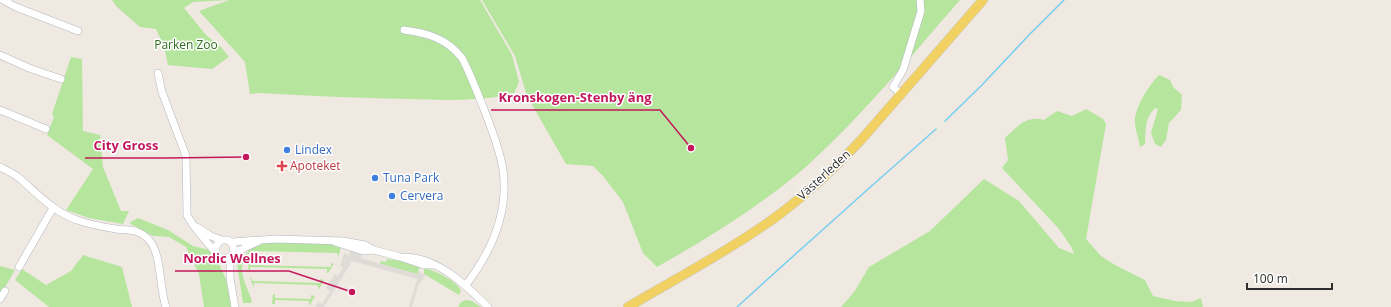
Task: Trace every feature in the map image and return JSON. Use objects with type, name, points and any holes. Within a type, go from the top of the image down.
[{"type":"main road","name":"Västerleden","points":[[628,307],[719,254],[779,214],[811,189],[843,159],[902,95],[983,0]]},
{"type":"street","points":[[3,0],[29,13],[78,31]]},
{"type":"street","points":[[902,95],[893,87],[906,62],[921,11],[920,0]]},
{"type":"street","points":[[404,30],[440,38],[452,47],[462,58],[487,117],[501,159],[504,191],[503,206],[499,224],[487,252],[466,285]]},
{"type":"street","points":[[0,55],[29,68],[61,79]]},
{"type":"street","points":[[158,73],[162,92],[186,156],[187,216],[221,258],[230,278],[236,307]]},
{"type":"street","points":[[0,110],[46,129]]},
{"type":"street","points":[[0,167],[18,177],[53,208],[66,216],[94,225],[118,230],[131,229],[149,239],[154,246],[158,258],[161,289],[166,307]]},
{"type":"street","points":[[19,267],[53,208]]},
{"type":"street","points":[[193,225],[211,236],[232,242],[263,239],[331,241],[362,251],[374,250],[400,257],[413,257],[425,260],[466,285],[488,307]]},
{"type":"street","points":[[221,258],[226,259],[263,239]]},
{"type":"street","points":[[216,252],[216,246],[221,240]]},
{"type":"street","points":[[230,278],[234,247],[232,242]]},
{"type":"street","points":[[0,299],[5,291]]},
{"type":"green space","name":"Parken Zoo","points":[[112,0],[229,0],[193,2],[184,8],[206,35],[221,47],[229,57],[212,69],[168,65],[164,46],[156,29],[140,27],[117,7]]},
{"type":"green space","points":[[229,0],[480,0],[512,55],[519,82],[514,93],[488,98],[461,100],[260,93],[250,94],[245,62],[199,11]]},
{"type":"green space","points":[[482,0],[960,0],[867,106],[808,165],[772,194],[735,220],[657,267],[643,253],[623,202],[603,176],[593,166],[566,164],[527,96],[515,56]]},
{"type":"green space","points":[[71,57],[82,59],[83,131],[100,135],[103,167],[121,211],[129,211],[123,224],[89,218],[66,210],[93,169],[47,135],[54,117],[52,114]]},
{"type":"green space","points":[[1159,75],[1170,80],[1173,87],[1182,95],[1181,110],[1169,123],[1166,140],[1161,147],[1155,144],[1151,133],[1158,109],[1155,108],[1151,112],[1147,121],[1145,144],[1140,147],[1135,125],[1135,116],[1143,97]]},
{"type":"green space","points":[[1086,109],[1103,119],[1106,124],[1086,239],[1101,256],[1145,280],[1153,296],[1175,301],[1192,302],[1201,298],[1203,307],[841,307],[854,292],[869,267],[930,231],[984,179],[1019,201],[1059,248],[1074,254],[1072,248],[1059,229],[1002,168],[1008,160],[1005,138],[1022,123],[1032,119],[1044,120],[1057,111],[1072,116]]},
{"type":"green space","points":[[138,218],[168,230],[193,246],[210,250],[218,262],[226,279],[231,307],[204,307],[199,274],[186,247],[169,237],[153,236],[129,223]]},
{"type":"green space","points":[[270,242],[326,243],[341,248],[338,257],[337,253],[250,251],[243,261],[242,272],[244,282],[252,301],[251,303],[243,303],[237,264],[239,260],[248,252],[248,248]]},
{"type":"green space","points":[[83,255],[122,267],[132,307],[49,307],[15,280],[22,269],[46,285],[71,271]]},
{"type":"green space","points":[[387,259],[402,261],[420,267],[417,274],[380,264],[381,261],[386,262]]},
{"type":"green space","points":[[249,261],[250,265],[331,267],[331,263],[334,264],[328,273],[327,269],[250,267],[250,271],[248,269]]},
{"type":"green space","points":[[0,266],[15,270],[0,296]]},
{"type":"green space","points":[[424,268],[434,271],[455,283],[461,291],[459,295],[424,274]]},
{"type":"green space","points":[[251,277],[252,281],[320,283],[320,279],[324,280],[319,289],[317,285],[254,283],[254,288],[250,278]]},
{"type":"green space","points":[[273,294],[275,295],[275,298],[311,299],[311,295],[315,296],[310,305],[309,301],[275,300],[275,304],[272,304]]},
{"type":"green space","points":[[465,300],[472,301],[481,307],[458,307],[461,302]]},
{"type":"shaded area","points":[[351,249],[362,252],[361,258],[417,274],[419,272],[426,275],[418,286],[412,307],[409,307],[417,279],[352,261],[324,307],[315,307],[318,302],[322,304],[330,291],[326,288],[335,274],[338,276],[343,268],[340,266],[344,253],[349,255]]},
{"type":"waterway","points":[[945,121],[1064,0]]},
{"type":"waterway","points":[[737,307],[936,129]]},
{"type":"place","name":"Kronskogen-Stenby äng","points":[[691,148]]},
{"type":"place","name":"Lindex","points":[[287,150]]},
{"type":"place","name":"City Gross","points":[[246,157]]},
{"type":"place","name":"Apoteket","points":[[282,166]]},
{"type":"place","name":"Tuna Park","points":[[375,178]]},
{"type":"place","name":"Cervera","points":[[392,196]]},
{"type":"place","name":"Nordic Wellnes","points":[[352,292]]}]
